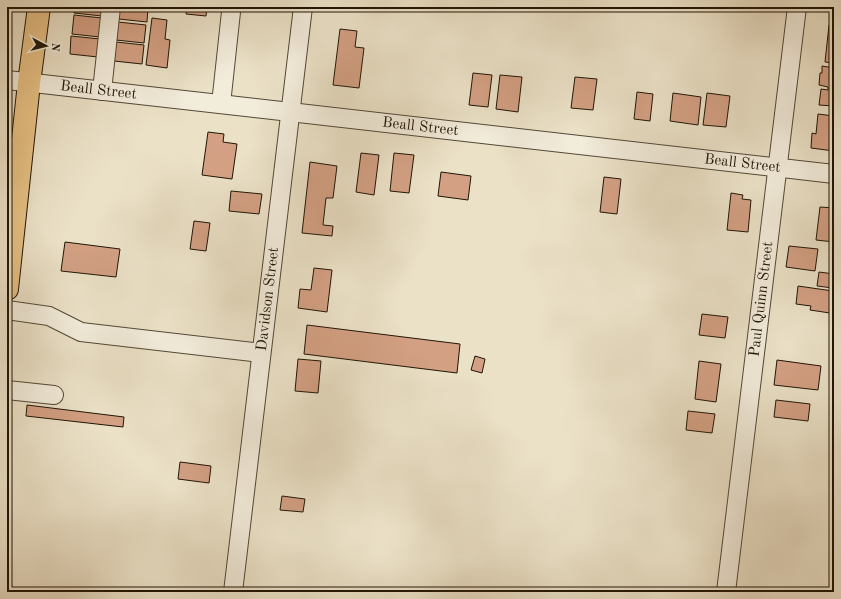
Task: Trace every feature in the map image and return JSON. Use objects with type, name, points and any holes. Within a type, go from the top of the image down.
[{"type":"main road","points":[[7,289],[29,83],[39,7]]},
{"type":"street","points":[[102,91],[112,7]]},
{"type":"street","name":"Davidson Street","points":[[233,592],[303,7]]},
{"type":"street","name":"Paul Quinn Street","points":[[726,592],[797,7]]},
{"type":"street","points":[[221,104],[231,12]]},
{"type":"street","name":"Beall Street","points":[[7,80],[834,174]]},
{"type":"street","points":[[7,310],[49,316],[81,332],[261,353]]},
{"type":"street","points":[[7,390],[54,395]]},
{"type":"building","points":[[75,7],[103,7],[102,16],[74,13]]},
{"type":"building","points":[[120,7],[148,7],[147,22],[119,19]]},
{"type":"building","points":[[187,7],[207,7],[206,16],[186,14]]},
{"type":"building","points":[[734,7],[756,7],[755,10]]},
{"type":"building","points":[[74,15],[102,18],[100,37],[72,34]]},
{"type":"building","points":[[152,18],[167,20],[165,39],[170,40],[167,68],[146,65]]},
{"type":"building","points":[[118,22],[146,25],[144,43],[116,40]]},
{"type":"building","points":[[829,25],[834,26],[834,63],[825,62]]},
{"type":"building","points":[[340,29],[357,31],[355,47],[364,48],[359,88],[333,85]]},
{"type":"building","points":[[71,36],[100,39],[98,57],[70,54]]},
{"type":"building","points":[[116,42],[144,45],[142,64],[114,61]]},
{"type":"building","points":[[822,66],[834,68],[834,106],[819,105],[821,89],[828,90],[828,87],[819,85]]},
{"type":"building","points":[[473,73],[492,75],[488,107],[469,105]]},
{"type":"building","points":[[500,75],[522,77],[518,112],[496,109]]},
{"type":"building","points":[[575,77],[597,79],[593,110],[571,108]]},
{"type":"building","points":[[637,92],[653,94],[650,121],[634,119]]},
{"type":"building","points":[[673,93],[701,97],[698,125],[670,121]]},
{"type":"building","points":[[707,93],[730,96],[726,127],[703,125]]},
{"type":"building","points":[[818,114],[834,116],[834,151],[811,148],[812,133],[816,134]]},
{"type":"building","points":[[208,132],[224,134],[223,142],[237,144],[232,179],[202,175]]},
{"type":"building","points":[[361,153],[379,155],[374,195],[356,192]]},
{"type":"building","points":[[394,153],[414,155],[409,193],[390,191]]},
{"type":"building","points":[[310,162],[337,166],[333,198],[326,198],[323,225],[333,226],[332,236],[302,233]]},
{"type":"building","points":[[441,172],[471,176],[468,200],[438,196]]},
{"type":"building","points":[[604,177],[621,179],[617,214],[600,212]]},
{"type":"building","points":[[231,191],[262,194],[259,214],[229,211]]},
{"type":"building","points":[[731,193],[743,195],[742,199],[751,200],[748,232],[727,230]]},
{"type":"building","points":[[820,207],[834,208],[834,242],[816,240]]},
{"type":"building","points":[[194,221],[210,223],[206,251],[190,249]]},
{"type":"building","points":[[65,242],[120,249],[116,277],[61,271]]},
{"type":"building","points":[[789,246],[818,249],[815,271],[786,267]]},
{"type":"building","points":[[314,268],[332,270],[327,312],[298,308],[300,289],[311,290]]},
{"type":"building","points":[[819,272],[834,274],[833,288],[817,286]]},
{"type":"building","points":[[798,286],[833,291],[830,313],[810,310],[811,306],[796,304]]},
{"type":"building","points":[[702,314],[728,317],[725,338],[699,335]]},
{"type":"building","points":[[307,325],[460,344],[457,373],[304,354]]},
{"type":"building","points":[[475,356],[485,359],[482,373],[471,370]]},
{"type":"building","points":[[298,359],[321,361],[318,393],[295,391]]},
{"type":"building","points":[[777,360],[821,366],[818,390],[774,385]]},
{"type":"building","points":[[699,361],[721,364],[716,402],[695,399]]},
{"type":"building","points":[[776,400],[810,404],[808,421],[774,417]]},
{"type":"building","points":[[27,405],[124,417],[123,427],[26,416]]},
{"type":"building","points":[[688,411],[715,414],[712,433],[686,430]]},
{"type":"building","points":[[180,462],[211,466],[209,483],[178,479]]},
{"type":"building","points":[[282,496],[305,499],[303,512],[280,510]]}]
